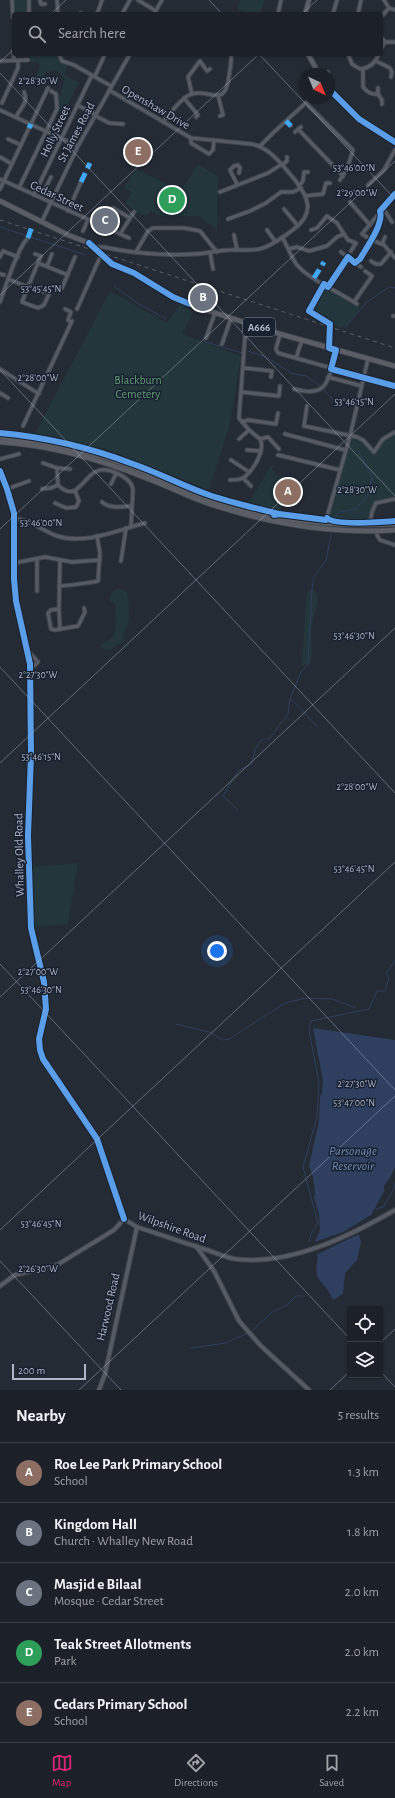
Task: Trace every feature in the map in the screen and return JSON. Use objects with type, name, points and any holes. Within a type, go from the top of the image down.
[{"type":"highway","name":"A666","points":[[0,201],[68,235],[89,243],[112,264],[134,273],[173,297],[215,313],[280,334],[395,366]]},
{"type":"highway","points":[[0,437],[54,445],[106,458],[226,505],[324,526],[377,531],[395,530]]},
{"type":"highway","points":[[0,442],[62,451],[100,461],[214,506],[294,525],[324,526],[395,524]]},
{"type":"main road","points":[[306,12],[309,0]]},
{"type":"main road","points":[[309,56],[316,68]]},
{"type":"main road","points":[[335,95],[358,119],[395,142]]},
{"type":"street","points":[[12,0],[12,18]]},
{"type":"street","points":[[29,0],[29,12]]},
{"type":"street","points":[[40,0],[40,3],[43,5]]},
{"type":"street","points":[[57,0],[58,12]]},
{"type":"street","points":[[98,12],[102,0]]},
{"type":"street","points":[[123,12],[130,0]]},
{"type":"street","points":[[138,0],[155,12],[162,0]]},
{"type":"street","points":[[278,12],[281,0]]},
{"type":"street","points":[[334,12],[337,0]]},
{"type":"street","points":[[358,12],[361,0]]},
{"type":"street","points":[[384,0],[389,8],[395,10]]},
{"type":"street","points":[[383,15],[389,8]]},
{"type":"street","points":[[385,42],[395,42]]},
{"type":"street","points":[[383,46],[385,42]]},
{"type":"street","points":[[14,56],[14,60]]},
{"type":"street","points":[[60,56],[62,61],[74,65],[111,86]]},
{"type":"street","name":"Holly Street","points":[[34,195],[77,105],[104,56]]},
{"type":"street","name":"St James Road","points":[[42,221],[78,146],[129,56]]},
{"type":"street","points":[[163,122],[184,98],[192,94],[218,95],[225,92],[227,88],[231,56]]},
{"type":"street","points":[[349,56],[354,66],[363,69],[370,67],[376,61],[378,56]]},
{"type":"street","points":[[0,61],[28,60]]},
{"type":"street","points":[[2,103],[18,68],[18,61]]},
{"type":"street","points":[[192,94],[188,77],[200,61],[207,71],[210,69]]},
{"type":"street","points":[[376,61],[390,68],[392,72],[391,77]]},
{"type":"street","points":[[363,69],[363,87],[370,93],[378,94]]},
{"type":"street","points":[[378,88],[378,94],[382,100],[382,104]]},
{"type":"street","points":[[0,189],[2,180],[12,164],[49,89],[56,94],[58,104],[19,188]]},
{"type":"street","name":"Openshaw Drive","points":[[109,90],[191,138],[260,146]]},
{"type":"street","points":[[16,117],[27,97],[24,92]]},
{"type":"street","points":[[218,95],[222,115],[220,116]]},
{"type":"street","points":[[184,98],[198,115],[196,116]]},
{"type":"street","points":[[95,248],[103,247],[136,252],[193,254],[263,248],[282,238],[298,226],[308,213],[305,196],[300,187],[282,165],[260,146],[305,104]]},
{"type":"street","points":[[307,104],[352,148],[353,153],[340,180]]},
{"type":"street","points":[[77,105],[109,123],[123,124]]},
{"type":"street","points":[[0,110],[16,117],[30,126],[78,146]]},
{"type":"street","points":[[286,121],[291,126]]},
{"type":"street","points":[[298,129],[343,176]]},
{"type":"street","points":[[191,138],[191,143],[209,154],[213,150],[214,140]]},
{"type":"street","points":[[8,139],[21,145]]},
{"type":"street","points":[[368,185],[384,170],[395,150]]},
{"type":"street","points":[[0,157],[12,164]]},
{"type":"street","points":[[220,192],[268,173],[287,161],[287,157]]},
{"type":"street","points":[[237,184],[230,170],[234,166],[238,165],[240,168],[239,172]]},
{"type":"street","points":[[228,219],[266,203],[281,192],[293,192],[300,187],[303,181],[304,172],[308,172]]},
{"type":"street","points":[[44,191],[51,177]]},
{"type":"street","name":"Cedar Street","points":[[2,180],[129,238]]},
{"type":"street","points":[[68,211],[81,182]]},
{"type":"street","points":[[305,196],[323,194],[326,183],[330,183]]},
{"type":"street","points":[[38,188],[49,192]]},
{"type":"street","points":[[395,194],[362,234],[382,244],[395,258]]},
{"type":"street","points":[[350,202],[370,225]]},
{"type":"street","points":[[113,208],[130,218]]},
{"type":"street","points":[[383,208],[392,222]]},
{"type":"street","points":[[284,209],[298,226]]},
{"type":"street","points":[[120,234],[134,212]]},
{"type":"street","points":[[325,212],[327,216],[337,223],[348,240],[356,243],[352,251]]},
{"type":"street","points":[[283,216],[288,213]]},
{"type":"street","points":[[311,230],[317,228],[327,216]]},
{"type":"street","points":[[83,231],[88,220]]},
{"type":"street","points":[[136,252],[148,231],[153,228],[184,228],[200,231],[217,252]]},
{"type":"street","points":[[267,230],[275,241]]},
{"type":"street","points":[[289,249],[297,247],[309,251],[327,246],[344,234]]},
{"type":"street","points":[[234,235],[237,250]]},
{"type":"street","points":[[382,244],[385,237]]},
{"type":"street","points":[[0,302],[25,240],[28,238]]},
{"type":"street","points":[[282,238],[296,264],[300,268],[328,287],[356,303],[370,284],[372,276],[365,271]]},
{"type":"street","points":[[0,258],[5,246]]},
{"type":"street","points":[[3,251],[18,257]]},
{"type":"street","points":[[210,252],[213,270]]},
{"type":"street","points":[[341,252],[361,267]]},
{"type":"street","points":[[371,262],[381,264],[391,252]]},
{"type":"street","points":[[8,279],[28,287],[49,294],[44,305],[38,308],[22,302],[28,287],[38,262],[41,256],[35,254]]},
{"type":"street","points":[[47,266],[52,254]]},
{"type":"street","points":[[77,309],[101,255]]},
{"type":"street","points":[[62,288],[74,257]]},
{"type":"street","points":[[328,287],[348,257]]},
{"type":"street","points":[[38,262],[68,275]]},
{"type":"street","points":[[0,274],[4,275]]},
{"type":"street","points":[[324,284],[309,311],[330,324],[329,348]]},
{"type":"street","points":[[23,426],[72,321],[68,320],[72,312],[66,309]]},
{"type":"street","points":[[206,338],[215,313]]},
{"type":"street","points":[[222,344],[231,318]]},
{"type":"street","points":[[230,480],[243,478],[249,472],[259,458],[262,444],[260,439],[249,430],[239,418],[244,368],[246,323]]},
{"type":"street","points":[[280,334],[276,351],[331,369],[395,386]]},
{"type":"street","points":[[296,358],[302,340]]},
{"type":"street","points":[[298,386],[296,389],[315,392],[326,385],[336,350]]},
{"type":"street","points":[[324,526],[350,436],[368,359]]},
{"type":"street","points":[[244,368],[272,371],[271,377]]},
{"type":"street","points":[[0,369],[38,394]]},
{"type":"street","points":[[328,377],[362,386]]},
{"type":"street","points":[[241,392],[279,396],[280,386]]},
{"type":"street","points":[[0,393],[8,398]]},
{"type":"street","points":[[307,406],[304,426],[363,440],[374,452],[383,439],[395,432]]},
{"type":"street","points":[[242,422],[248,420],[276,424],[278,413]]},
{"type":"street","points":[[239,439],[249,430]]},
{"type":"street","points":[[285,434],[346,450]]},
{"type":"street","points":[[260,439],[268,438],[279,449]]},
{"type":"street","points":[[247,450],[261,450]]},
{"type":"street","points":[[0,459],[19,454]]},
{"type":"street","points":[[278,455],[340,470]]},
{"type":"street","points":[[231,460],[249,472]]},
{"type":"street","points":[[43,463],[57,468],[70,469]]},
{"type":"street","points":[[57,468],[58,485]]},
{"type":"street","points":[[58,485],[66,490],[75,490],[83,485],[95,471],[103,470],[127,479],[133,486],[131,527]]},
{"type":"street","name":"Whalley Old Road","points":[[0,471],[7,489],[15,519],[14,563],[16,601],[29,652],[30,664],[31,754],[28,836],[31,928],[44,982],[46,1009],[39,1046],[43,1058],[97,1139],[124,1219]]},
{"type":"street","points":[[113,483],[116,474]]},
{"type":"street","points":[[243,478],[251,486]]},
{"type":"street","points":[[7,489],[29,481]]},
{"type":"street","points":[[42,489],[51,488],[58,485]]},
{"type":"street","points":[[75,490],[79,502],[76,507]]},
{"type":"street","points":[[370,525],[372,512],[376,503],[380,501],[395,500]]},
{"type":"street","points":[[102,502],[114,507],[131,506]]},
{"type":"street","points":[[55,503],[66,508],[76,507],[80,510]]},
{"type":"street","points":[[15,519],[23,519],[43,530],[70,539],[97,536],[145,523]]},
{"type":"street","points":[[122,561],[126,528]]},
{"type":"street","points":[[376,534],[380,540],[395,545]]},
{"type":"street","points":[[59,586],[96,582],[100,578],[100,560],[97,536]]},
{"type":"street","points":[[14,563],[46,557],[78,562],[100,560]]},
{"type":"street","points":[[37,559],[37,590]]},
{"type":"street","points":[[60,560],[60,629]]},
{"type":"street","points":[[59,609],[50,611],[48,615],[52,629],[79,626],[85,612],[84,608]]},
{"type":"street","points":[[29,652],[38,662],[36,666],[30,664]]},
{"type":"street","name":"Wilpshire Road","points":[[0,1286],[15,1276],[57,1265],[114,1230],[124,1219],[137,1227],[234,1258],[255,1260],[293,1254],[330,1244],[395,1210]]},
{"type":"street","name":"Harwood Road","points":[[99,1390],[105,1374],[137,1227]]},
{"type":"street","points":[[196,1246],[214,1271],[231,1309],[246,1330],[309,1390]]},
{"type":"green space","points":[[13,0],[27,0],[28,12],[14,12]]},
{"type":"green space","points":[[240,0],[265,0],[260,12],[244,12],[237,9]]},
{"type":"green space","points":[[30,56],[57,56],[58,60],[67,65],[64,75],[79,83],[64,111],[59,108],[58,97],[61,93],[64,79],[60,73],[55,70],[47,72],[40,78],[35,78],[40,66],[38,62],[31,62]]},
{"type":"green space","points":[[198,164],[218,176],[217,230],[200,216],[160,216],[151,211],[147,216],[136,212],[125,203],[132,192],[124,188],[136,169],[181,191]]},
{"type":"green space","points":[[325,287],[360,308],[351,320],[342,328],[333,325],[311,311]]},
{"type":"green space","name":"Blackburn Cemetery","points":[[110,291],[167,323],[180,304],[193,312],[182,334],[241,356],[230,424],[209,490],[106,449],[35,434]]},
{"type":"green space","points":[[395,434],[395,499],[383,500],[376,503],[373,506],[369,522],[328,519],[351,437],[363,443],[371,452],[375,453],[382,442]]},
{"type":"green space","points":[[270,467],[272,467],[272,470],[275,471],[275,475],[283,476],[283,483],[287,485],[286,488],[290,490],[280,511],[249,502]]},
{"type":"green space","points":[[118,588],[127,592],[129,619],[123,634],[124,641],[110,650],[103,649],[99,645],[111,639],[114,635],[116,605],[109,600],[112,593]]},
{"type":"green space","points":[[314,589],[318,599],[311,629],[312,655],[310,663],[302,666],[306,600],[308,591]]},
{"type":"green space","points":[[78,863],[68,924],[34,926],[32,867]]},
{"type":"water","name":"Parsonage Reservoir","points":[[313,1028],[395,1040],[395,1167],[384,1186],[384,1191],[371,1215],[343,1232],[315,1242],[320,1230],[319,1215],[314,1197],[313,1177],[309,1166],[319,1121],[320,1097],[322,1093],[323,1081]]},
{"type":"water","points":[[359,1234],[361,1242],[357,1260],[345,1273],[343,1294],[333,1300],[330,1293],[318,1277],[318,1257],[316,1255]]},
{"type":"waterway","points":[[0,227],[27,236]]},
{"type":"waterway","points":[[30,237],[86,255]]},
{"type":"waterway","points":[[114,286],[139,304],[166,319]]},
{"type":"waterway","points":[[345,327],[367,302],[389,287],[395,288]]},
{"type":"waterway","points":[[203,341],[242,353]]},
{"type":"waterway","points":[[248,351],[266,357],[291,373],[306,376],[321,387]]},
{"type":"waterway","points":[[324,390],[337,405]]},
{"type":"waterway","points":[[335,518],[339,512],[356,509],[368,495],[372,477],[358,451]]},
{"type":"waterway","points":[[238,810],[223,796],[238,771],[251,764],[258,744],[264,739],[269,739],[288,714],[290,699],[301,672],[308,664],[314,577],[326,560],[331,535]]},
{"type":"waterway","points":[[291,699],[318,727]]},
{"type":"waterway","points":[[309,1242],[311,1234],[318,1223],[303,1167],[317,1117],[319,1083],[309,1030],[311,1021],[369,1009],[377,991],[385,991],[389,978],[386,974],[395,960]]},
{"type":"waterway","points":[[176,1024],[209,1032],[223,1040],[229,1039],[285,1003],[306,998],[332,999],[356,1008]]},
{"type":"waterway","points":[[374,1207],[377,1209],[383,1207],[394,1189],[395,1183]]},
{"type":"waterway","points":[[251,1332],[272,1312],[287,1305],[296,1296],[303,1296]]},
{"type":"waterway","points":[[191,1348],[226,1343],[248,1333]]},
{"type":"railway","points":[[0,220],[395,348]]},
{"type":"marked path","points":[[286,121],[291,126]]},
{"type":"marked path","points":[[29,128],[31,124]]},
{"type":"marked path","points":[[81,182],[90,163]]},
{"type":"marked path","points":[[28,238],[32,226]]},
{"type":"marked path","points":[[314,278],[324,262]]},
{"type":"cycle path","points":[[335,95],[359,119],[395,142]]},
{"type":"cycle path","points":[[395,194],[380,211],[381,216],[377,229],[360,259],[355,263],[348,257],[328,287],[324,284],[309,311],[330,324],[329,348],[336,350],[331,369],[395,386]]},
{"type":"cycle path","points":[[89,243],[112,264],[134,273],[173,297],[190,304]]},
{"type":"cycle path","points":[[0,433],[51,440],[101,453],[143,468],[209,495],[279,514]]},
{"type":"cycle path","points":[[0,471],[14,513],[14,579],[16,601],[30,664],[31,754],[28,836],[31,928],[44,982],[46,1009],[39,1039],[40,1050],[43,1059],[97,1139],[124,1219]]},
{"type":"cycle path","points":[[274,515],[279,514],[326,520],[327,518],[339,522],[349,523],[395,521]]},
{"type":"place","name":"Cedars Primary School","points":[[138,152]]},
{"type":"place","name":"Teak Street Allotments","points":[[172,200]]},
{"type":"place","name":"Masjid e Bilaal","points":[[105,221]]},
{"type":"place","name":"Kingdom Hall","points":[[203,298]]},
{"type":"place","name":"Roe Lee Park Primary School","points":[[288,492]]}]
